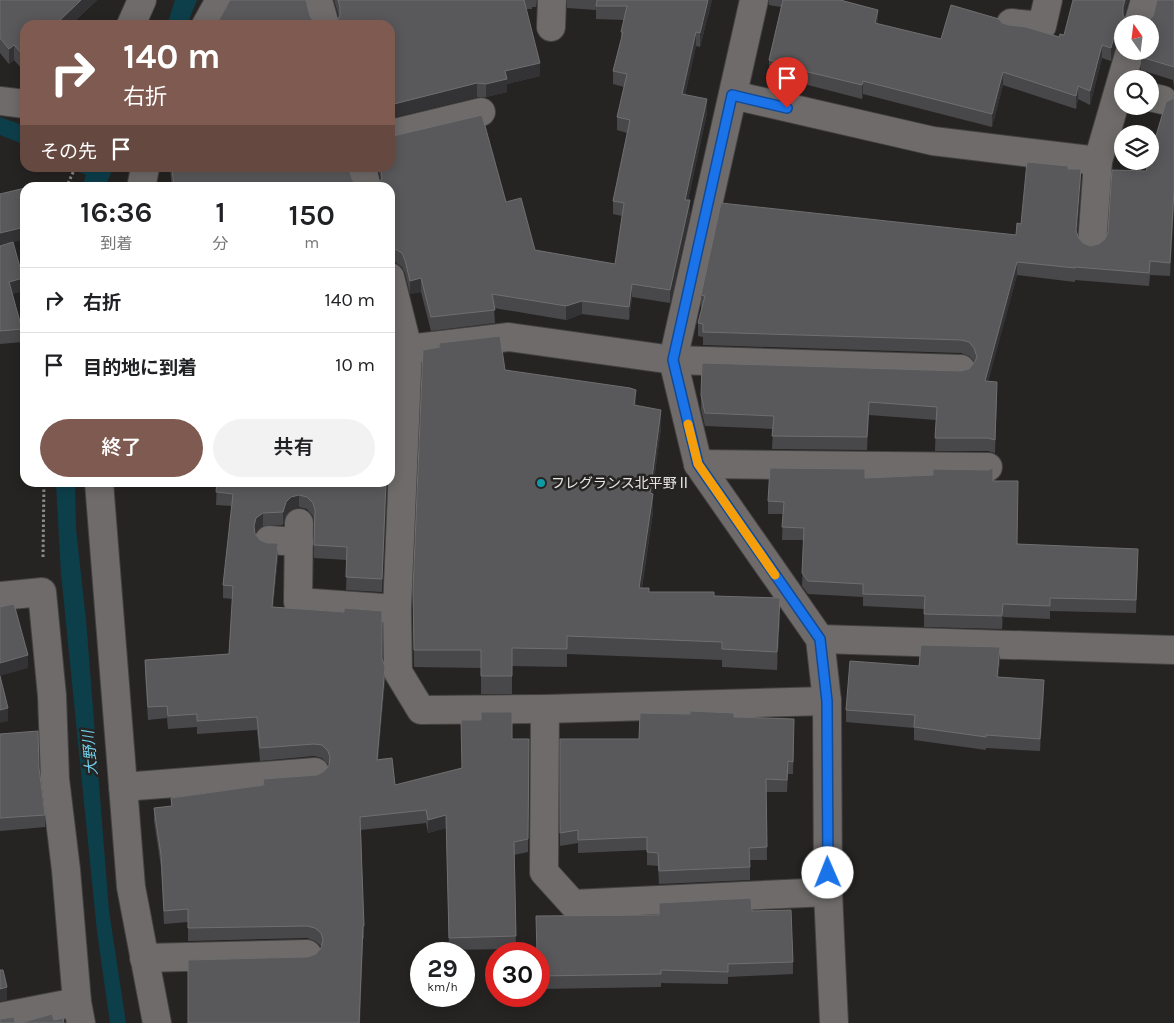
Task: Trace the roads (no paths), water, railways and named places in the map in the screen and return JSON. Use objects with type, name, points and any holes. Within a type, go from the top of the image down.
[{"type":"street","points":[[133,20],[142,0]]},
{"type":"street","points":[[209,20],[220,0]]},
{"type":"street","points":[[318,0],[323,20]]},
{"type":"street","points":[[551,27],[552,0]]},
{"type":"street","points":[[754,0],[673,360],[698,464],[820,639],[827,701],[828,892],[834,1023]]},
{"type":"street","points":[[1012,23],[1042,26],[1048,0]]},
{"type":"street","points":[[1141,15],[1145,0]]},
{"type":"street","points":[[732,95],[933,141],[1098,161]]},
{"type":"street","points":[[0,101],[20,103]]},
{"type":"street","points":[[1092,244],[1098,161],[1114,110]]},
{"type":"street","points":[[395,133],[481,112]]},
{"type":"street","points":[[395,317],[399,349],[398,672],[421,710],[545,709],[827,701]]},
{"type":"street","points":[[399,349],[509,337],[673,360],[961,369]]},
{"type":"street","points":[[698,464],[988,467]]},
{"type":"street","points":[[99,487],[131,887],[157,1023]]},
{"type":"street","points":[[269,540],[299,533],[298,602],[397,609]]},
{"type":"street","points":[[0,596],[42,592],[52,696],[55,779],[66,870],[79,1013],[0,1017]]},
{"type":"street","points":[[820,639],[1174,650]]},
{"type":"street","points":[[545,709],[544,872],[574,904],[828,892]]},
{"type":"street","points":[[123,787],[315,772]]},
{"type":"street","points":[[144,958],[307,954]]},
{"type":"water","points":[[175,0],[197,0],[189,20],[169,20]]},
{"type":"water","points":[[0,117],[20,124],[20,143],[0,135]]},
{"type":"water","points":[[80,172],[111,172],[107,182],[84,182],[86,175]]},
{"type":"water","name":"大野川","points":[[56,487],[75,487],[76,529],[86,620],[109,911],[126,1023],[110,1023],[97,931],[61,573]]},
{"type":"place","name":"フレグランス北平野Ⅱ","points":[[541,483]]}]
